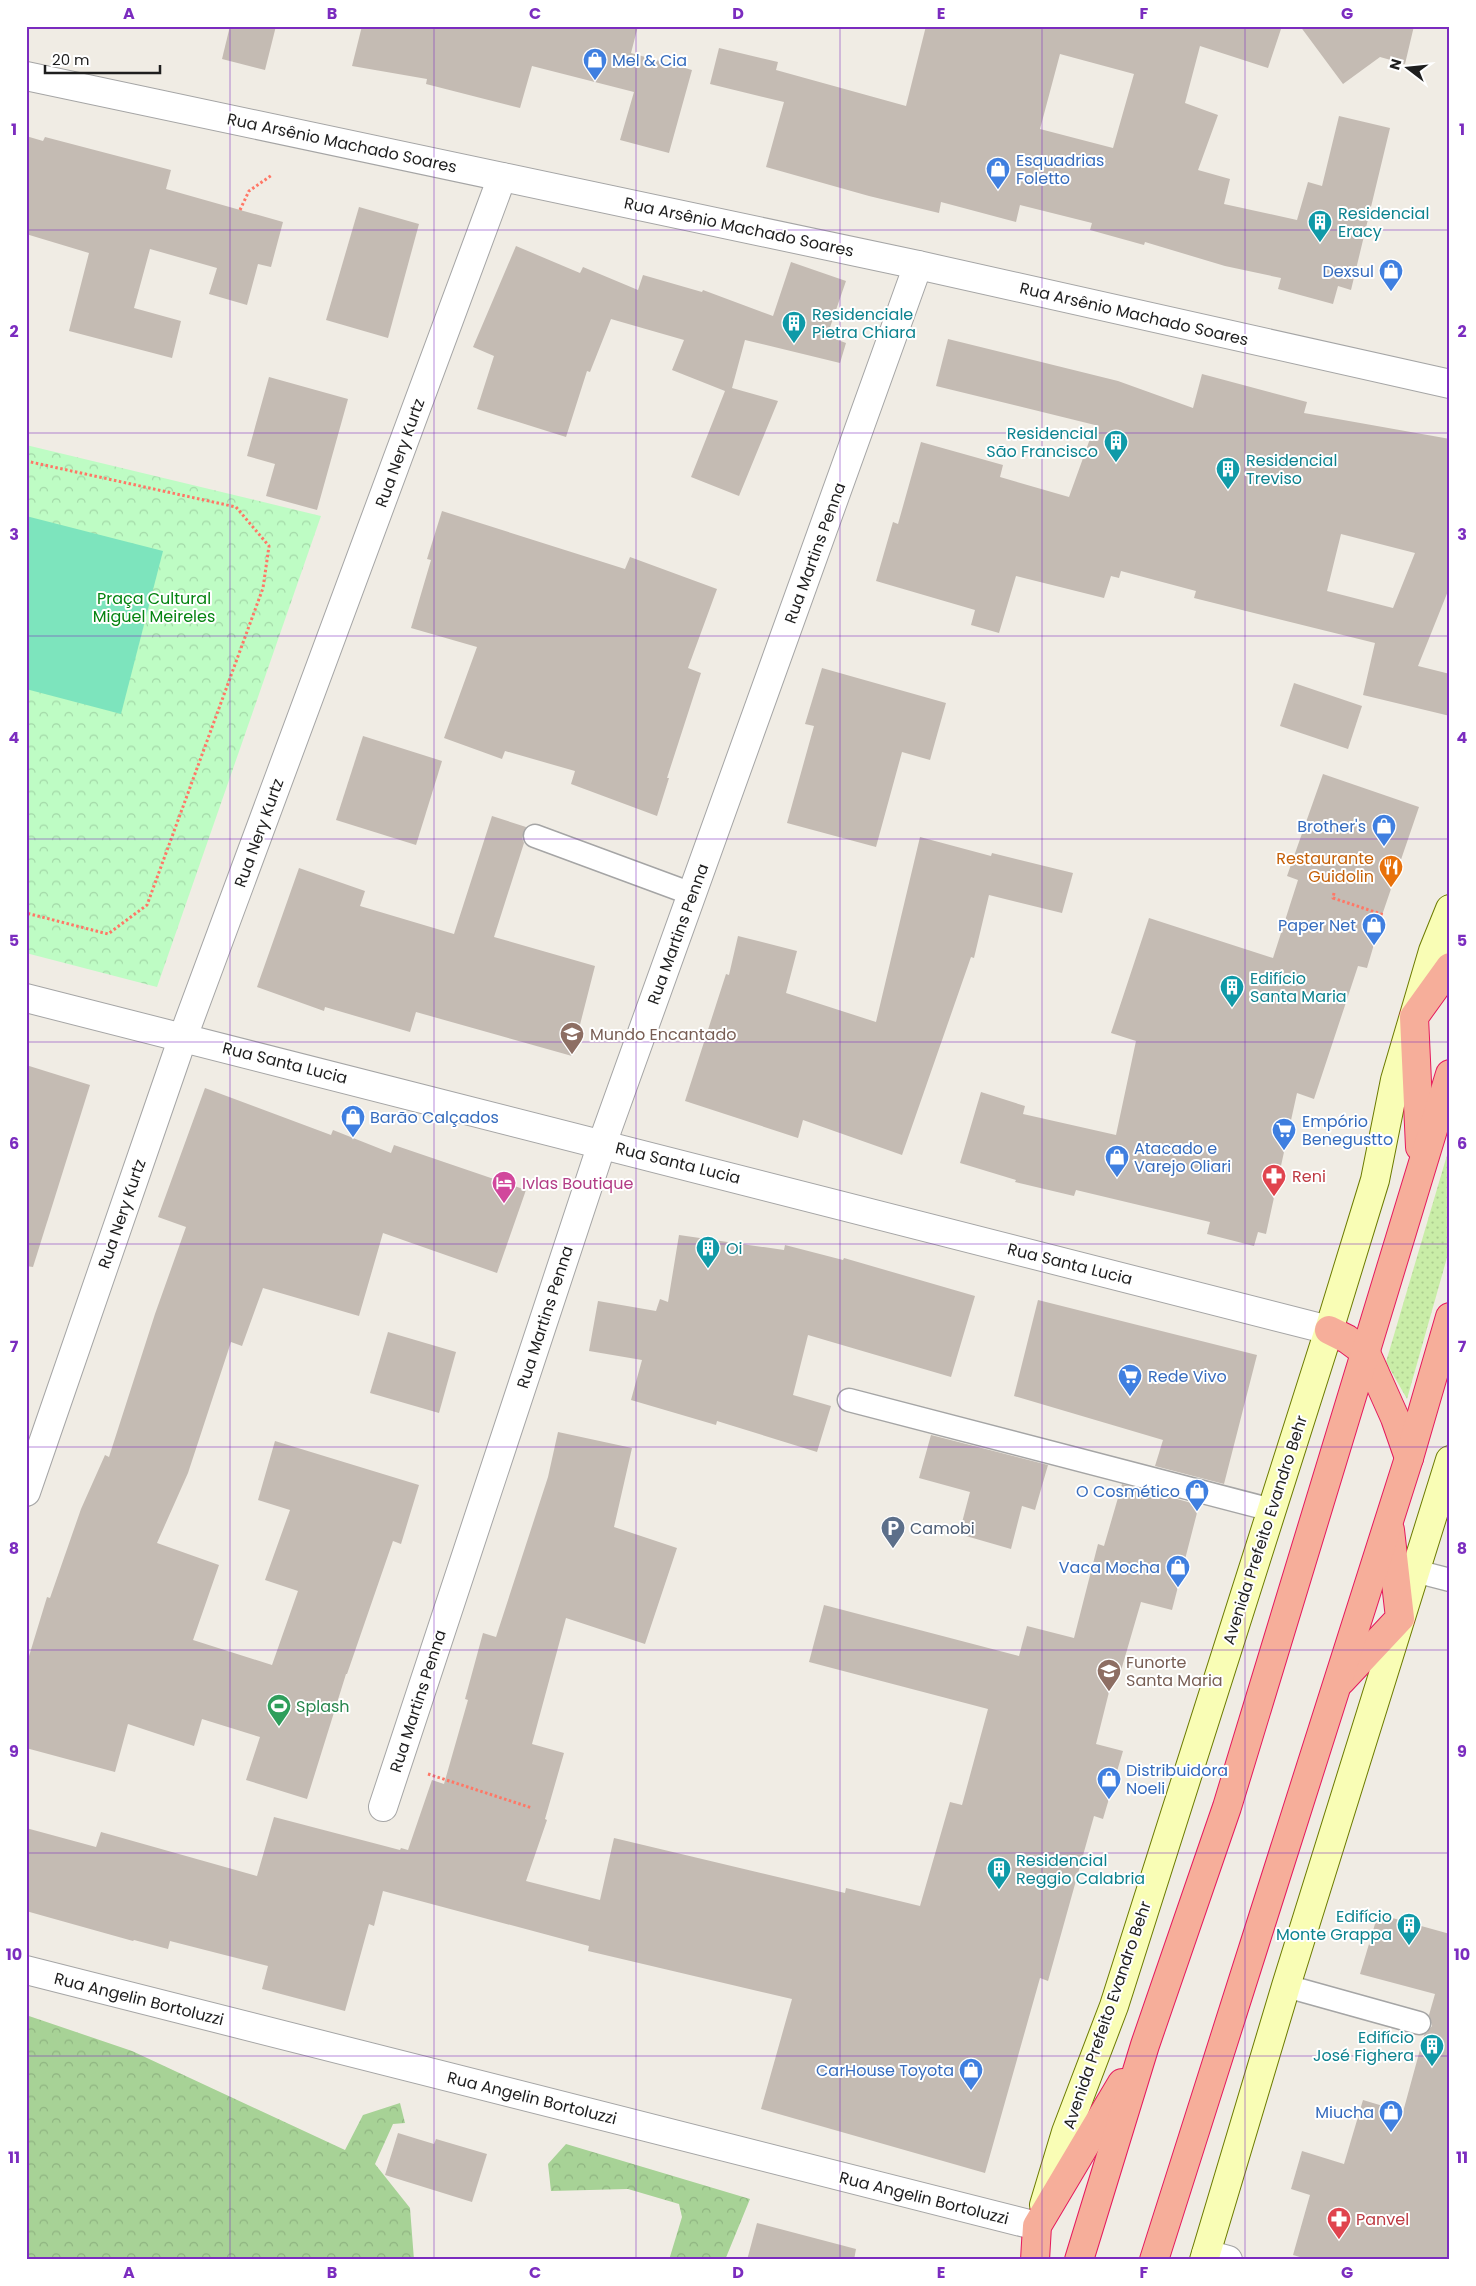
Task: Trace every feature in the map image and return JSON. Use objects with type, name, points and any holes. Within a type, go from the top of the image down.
[{"type":"highway","points":[[1421,1165],[1414,1017],[1450,968]]},
{"type":"highway","points":[[1080,2260],[1145,2046],[1227,1807],[1450,1074]]},
{"type":"highway","points":[[1154,2260],[1409,1458],[1450,1317]]},
{"type":"highway","points":[[1328,1330],[1347,1339],[1366,1353],[1396,1418],[1409,1458]]},
{"type":"highway","points":[[1337,1686],[1400,1618],[1389,1519]]},
{"type":"highway","points":[[1035,2260],[1037,2226],[1145,2046]]},
{"type":"main road","name":"Avenida Prefeito Evandro Behr","points":[[1027,2260],[1066,2132],[1114,2006],[1272,1510],[1375,1180],[1396,1080],[1433,951],[1450,910]]},
{"type":"main road","points":[[1212,2258],[1286,1986],[1450,1460]]},
{"type":"street","name":"Rua Arsênio Machado Soares","points":[[26,76],[918,266],[1450,384]]},
{"type":"street","name":"Rua Nery Kurtz","points":[[26,1492],[183,1037],[502,178]]},
{"type":"street","name":"Rua Martins Penna","points":[[383,1807],[602,1144],[918,266]]},
{"type":"street","name":"Rua Santa Lucia","points":[[26,998],[1328,1330]]},
{"type":"street","name":"Rua Angelin Bortoluzzi","points":[[26,1970],[1037,2226]]},
{"type":"lane","points":[[535,836],[692,894]]},
{"type":"lane","points":[[849,1400],[1272,1510]]},
{"type":"lane","points":[[1415,1572],[1450,1580]]},
{"type":"lane","points":[[1286,1986],[1419,2023]]},
{"type":"path","points":[[240,210],[249,191],[272,175]]},
{"type":"path","points":[[26,461],[236,507],[269,546],[263,588],[147,906],[108,934],[26,913]]},
{"type":"path","points":[[1334,893],[1333,898],[1384,915]]},
{"type":"path","points":[[425,1773],[532,1808]]},
{"type":"green space","name":"Praça Cultural Miguel Meireles","points":[[26,445],[321,516],[157,987],[26,953]]},
{"type":"green space","points":[[26,516],[163,551],[121,714],[26,689]]},
{"type":"green space","points":[[1450,1145],[1450,1247],[1407,1399],[1386,1362]]},
{"type":"green space","points":[[26,2015],[132,2051],[345,2150],[363,2115],[400,2103],[405,2123],[393,2124],[375,2164],[410,2208],[414,2260],[26,2260]]},
{"type":"green space","points":[[566,2144],[750,2199],[725,2260],[669,2260],[682,2217],[679,2204],[628,2189],[551,2191],[548,2164]]},
{"type":"building","points":[[230,26],[276,26],[265,70],[222,59]]},
{"type":"building","points":[[362,26],[638,26],[631,53],[692,70],[669,153],[620,140],[634,92],[532,66],[520,108],[426,84],[427,79],[352,66]]},
{"type":"building","points":[[926,26],[1282,26],[1268,68],[1200,46],[1185,103],[1218,115],[1198,170],[1230,179],[1224,204],[1297,220],[1308,182],[1322,186],[1339,116],[1390,128],[1351,290],[1338,286],[1333,304],[1278,289],[1281,278],[1225,266],[1145,242],[1144,245],[1090,230],[1092,223],[1020,205],[1016,222],[941,202],[939,213],[869,196],[766,167],[784,102],[710,84],[719,48],[778,62],[776,70],[906,106]],"holes":[[[1060,54],[1134,74],[1113,148],[1040,129]]]},
{"type":"building","points":[[1300,26],[1414,26],[1405,64],[1380,57],[1343,84]]},
{"type":"building","points":[[26,136],[43,141],[45,137],[171,170],[166,189],[283,222],[271,267],[258,264],[247,305],[209,294],[217,268],[150,249],[134,308],[181,321],[172,358],[69,331],[89,253],[26,234]]},
{"type":"building","points":[[359,207],[419,224],[388,338],[326,320]]},
{"type":"building","points":[[516,246],[580,273],[583,267],[638,290],[643,275],[702,292],[703,290],[773,316],[791,262],[846,281],[827,336],[846,343],[840,363],[745,340],[732,388],[778,401],[739,496],[691,477],[725,391],[672,370],[684,340],[611,319],[590,372],[587,371],[566,437],[477,409],[494,356],[473,347]]},
{"type":"building","points":[[948,339],[1118,381],[1193,408],[1202,374],[1307,402],[1304,413],[1450,439],[1450,586],[1418,666],[1450,674],[1450,716],[1363,695],[1375,643],[1194,598],[1196,591],[1121,571],[1119,578],[1111,576],[1104,598],[1016,576],[999,633],[971,625],[975,610],[876,581],[893,522],[898,524],[921,442],[1003,465],[1000,477],[1069,497],[1095,425],[936,386]],"holes":[[[1341,534],[1415,553],[1393,608],[1327,591]]]},
{"type":"building","points":[[269,377],[348,399],[317,510],[266,496],[275,464],[247,456]]},
{"type":"building","points":[[442,511],[625,569],[630,557],[717,589],[688,668],[701,673],[667,778],[669,778],[657,816],[571,784],[575,771],[505,751],[502,759],[444,738],[477,647],[411,628],[431,560],[427,559]]},
{"type":"building","points":[[822,668],[946,703],[930,760],[902,752],[876,847],[787,823],[814,726],[805,724]]},
{"type":"building","points":[[1294,683],[1362,706],[1348,749],[1280,726]]},
{"type":"building","points":[[363,736],[442,761],[416,845],[336,820]]},
{"type":"building","points":[[1323,774],[1419,807],[1379,924],[1367,968],[1358,966],[1314,1099],[1297,1093],[1266,1234],[1258,1232],[1254,1246],[1207,1234],[1210,1222],[1076,1190],[1074,1196],[1015,1182],[1016,1180],[960,1163],[981,1092],[1025,1106],[1023,1114],[1116,1135],[1136,1041],[1111,1033],[1149,918],[1273,958],[1298,880],[1287,876]]},
{"type":"building","points":[[492,816],[526,827],[522,838],[524,843],[494,937],[595,966],[572,1056],[416,1012],[410,1032],[325,1007],[324,1011],[257,987],[299,868],[365,891],[360,906],[454,934]]},
{"type":"building","points":[[920,837],[991,856],[992,853],[1073,873],[1062,913],[989,895],[974,958],[971,957],[902,1155],[803,1120],[798,1138],[685,1101],[726,974],[729,975],[738,936],[797,951],[786,993],[876,1022]]},
{"type":"building","points":[[26,1065],[90,1085],[33,1267],[26,1266]]},
{"type":"building","points":[[205,1088],[331,1135],[333,1130],[391,1153],[394,1145],[526,1190],[497,1273],[383,1233],[359,1316],[263,1288],[242,1346],[231,1342],[188,1473],[157,1543],[219,1565],[193,1640],[272,1665],[298,1591],[265,1580],[290,1510],[258,1500],[275,1441],[419,1485],[401,1544],[393,1541],[346,1674],[307,1799],[246,1780],[260,1737],[202,1719],[194,1746],[128,1724],[115,1772],[26,1748],[26,1666],[47,1597],[50,1598],[81,1509],[105,1455],[109,1457],[155,1314],[186,1227],[158,1217]]},
{"type":"building","points":[[679,1235],[784,1250],[785,1245],[843,1260],[844,1258],[975,1296],[951,1377],[808,1335],[793,1395],[831,1406],[817,1452],[717,1421],[716,1425],[631,1400],[642,1360],[589,1351],[598,1301],[656,1311],[660,1299],[668,1302]]},
{"type":"building","name":"Rede Vivo","points":[[1038,1300],[1257,1355],[1224,1484],[1155,1466],[1163,1440],[1014,1396]]},
{"type":"building","points":[[388,1332],[456,1352],[439,1413],[370,1393]]},
{"type":"building","points":[[558,1432],[632,1448],[614,1527],[677,1548],[645,1644],[566,1618],[532,1744],[564,1753],[545,1819],[547,1820],[526,1881],[600,1900],[614,1838],[845,1893],[846,1888],[920,1906],[950,1802],[962,1805],[988,1709],[809,1662],[824,1605],[1019,1656],[1027,1626],[1074,1638],[1098,1544],[1104,1546],[1122,1484],[1199,1505],[1172,1610],[1141,1602],[1120,1674],[1114,1672],[1096,1744],[1123,1751],[1103,1819],[1094,1816],[1048,1981],[1040,1978],[985,2173],[761,2109],[792,1999],[588,1951],[589,1946],[383,1891],[374,1926],[369,1924],[345,2011],[262,1989],[268,1966],[170,1941],[168,1949],[26,1911],[26,1828],[96,1847],[101,1832],[257,1876],[274,1817],[400,1850],[401,1848],[408,1850],[432,1780],[444,1784],[468,1700],[465,1699],[483,1633],[496,1637],[548,1477]]},
{"type":"building","points":[[931,1435],[1048,1465],[1035,1510],[1022,1506],[1011,1549],[959,1534],[970,1492],[919,1478]]},
{"type":"building","points":[[1378,1914],[1450,1934],[1450,2260],[1310,2260],[1293,2255],[1310,2195],[1291,2189],[1302,2151],[1344,2164],[1363,2100],[1403,2112],[1424,2035],[1432,2026],[1429,2015],[1435,1994],[1360,1974]]},
{"type":"building","points":[[398,2133],[434,2144],[436,2139],[487,2154],[472,2202],[385,2175]]},
{"type":"building","points":[[757,2223],[856,2249],[854,2260],[747,2260]]},
{"type":"place","name":"Mel & Cia","points":[[595,81]]},
{"type":"place","name":"Esquadrias Foletto","points":[[998,190]]},
{"type":"place","name":"Residencial Eracy","points":[[1320,243]]},
{"type":"place","name":"Dexsul","points":[[1391,292]]},
{"type":"place","name":"Residenciale Pietra Chiara","points":[[794,344]]},
{"type":"place","name":"Residencial São Francisco","points":[[1116,463]]},
{"type":"place","name":"Residencial Treviso","points":[[1228,490]]},
{"type":"place","name":"Brother's","points":[[1384,847]]},
{"type":"place","name":"Restaurante Guidolin","points":[[1391,888]]},
{"type":"place","name":"Paper Net","points":[[1374,946]]},
{"type":"place","name":"Edifício Santa Maria","points":[[1232,1008]]},
{"type":"place","name":"Mundo Encantado","points":[[572,1055]]},
{"type":"place","name":"Barão Calçados","points":[[353,1138]]},
{"type":"place","name":"Empório Benegustto","points":[[1284,1151]]},
{"type":"place","name":"Atacado e Varejo Oliari","points":[[1117,1178]]},
{"type":"place","name":"Reni","points":[[1274,1197]]},
{"type":"place","name":"Ivlas Boutique","points":[[504,1204]]},
{"type":"place","name":"Oi","points":[[708,1269]]},
{"type":"place","name":"Rede Vivo","points":[[1130,1397]]},
{"type":"place","name":"O Cosmético","points":[[1197,1512]]},
{"type":"place","name":"Camobi","points":[[893,1549]]},
{"type":"place","name":"Vaca Mocha","points":[[1178,1588]]},
{"type":"place","name":"Funorte Santa Maria","points":[[1109,1692]]},
{"type":"place","name":"Splash","points":[[279,1727]]},
{"type":"place","name":"Distribuidora Noeli","points":[[1109,1800]]},
{"type":"place","name":"Residencial Reggio Calabria","points":[[999,1890]]},
{"type":"place","name":"Edifício Monte Grappa","points":[[1409,1946]]},
{"type":"place","name":"Edifício José Fighera","points":[[1432,2067]]},
{"type":"place","name":"CarHouse Toyota","points":[[971,2091]]},
{"type":"place","name":"Miucha","points":[[1391,2133]]},
{"type":"place","name":"Panvel","points":[[1339,2240]]}]
